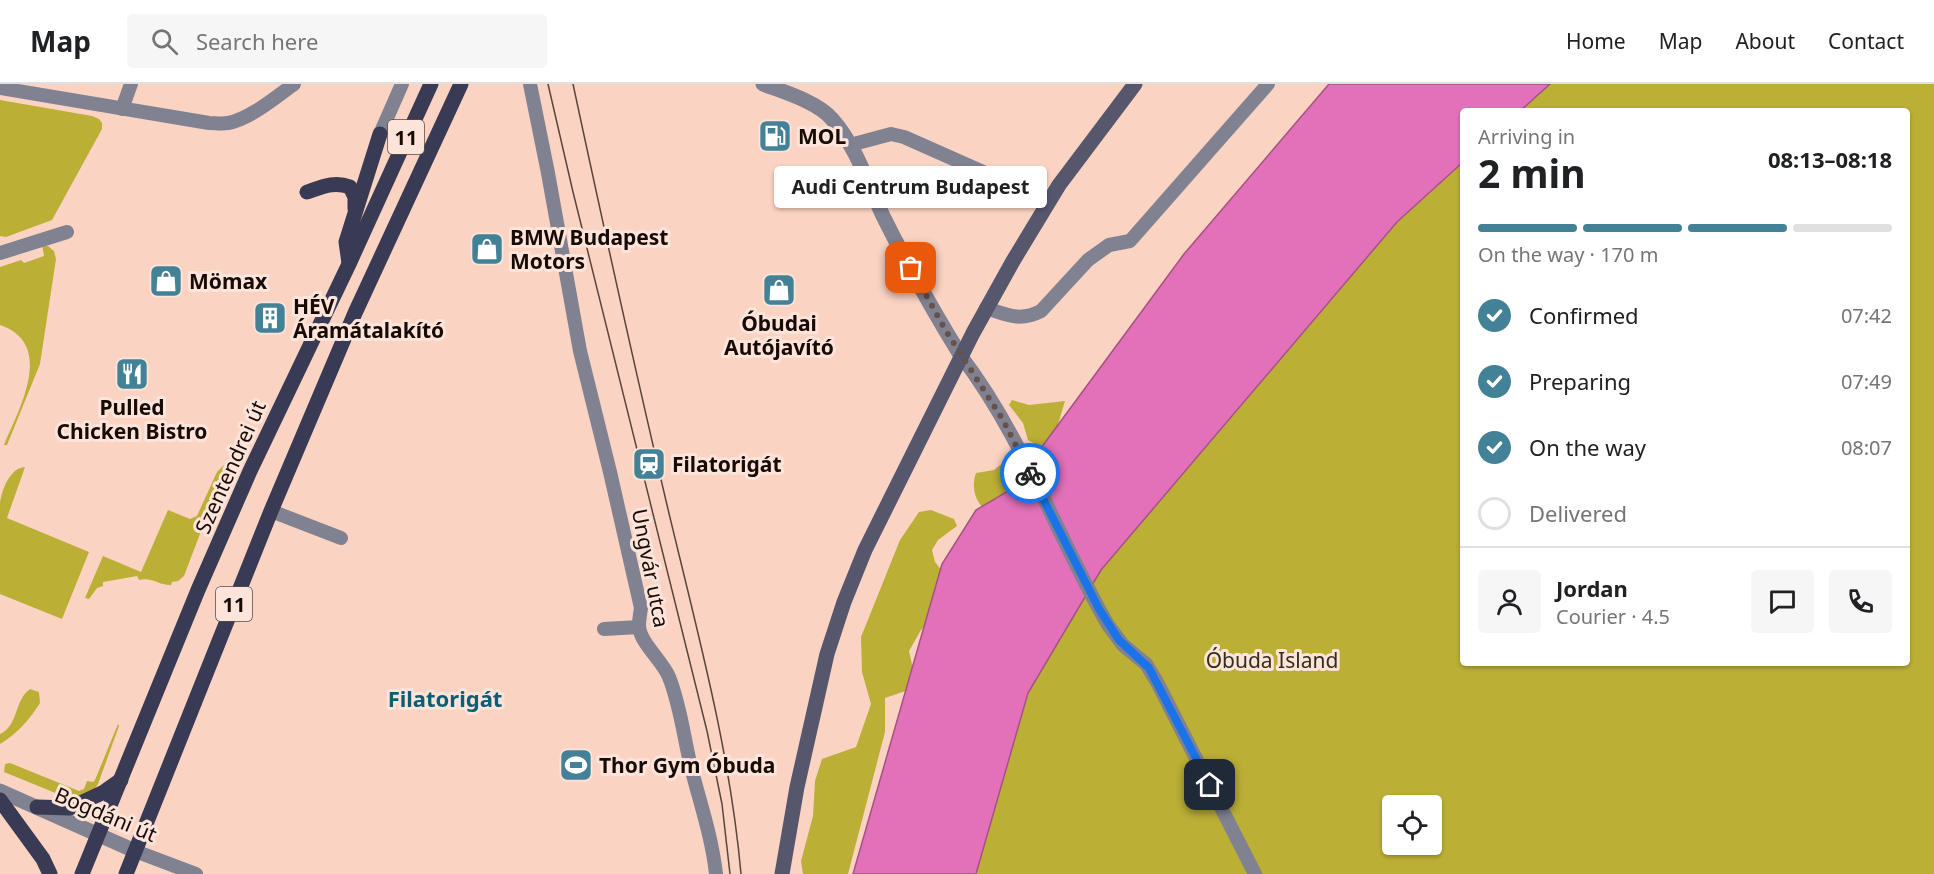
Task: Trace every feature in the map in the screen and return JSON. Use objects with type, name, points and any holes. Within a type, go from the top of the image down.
[{"type":"main road","points":[[782,874],[814,706],[827,654],[844,602],[865,550],[986,308],[1047,203],[1135,84]]},
{"type":"main road","name":"Szentendrei út","points":[[82,874],[198,590],[430,85]]},
{"type":"main road","name":"11","points":[[126,874],[271,511],[355,313],[458,91]]},
{"type":"main road","points":[[349,264],[346,242],[380,134]]},
{"type":"main road","points":[[307,192],[330,184],[350,187],[355,197],[356,212]]},
{"type":"main road","points":[[37,807],[70,808],[104,792],[121,780]]},
{"type":"main road","points":[[0,800],[43,859],[50,874]]},
{"type":"street","points":[[122,109],[131,84]]},
{"type":"street","points":[[0,87],[209,123],[228,123],[243,118],[294,84]]},
{"type":"street","points":[[380,134],[402,84]]},
{"type":"street","name":"Ungvár utca","points":[[530,84],[580,351],[640,608],[639,627],[643,640],[660,659],[669,678],[706,815],[713,845],[716,874]]},
{"type":"street","points":[[763,84],[822,110],[831,118],[850,146],[897,244],[961,356],[977,377],[1003,420],[1099,609],[1119,640],[1149,668],[1255,874]]},
{"type":"street","points":[[986,308],[1021,318],[1041,311],[1088,260],[1109,245],[1130,241],[1268,84]]},
{"type":"street","points":[[850,146],[891,134],[904,137],[1035,195],[1047,203]]},
{"type":"street","points":[[0,253],[67,232]]},
{"type":"street","points":[[271,511],[341,538]]},
{"type":"street","points":[[604,629],[639,627]]},
{"type":"street","name":"Bogdáni út","points":[[0,791],[135,851],[196,874]]},
{"type":"green space","name":"Óbuda Island","points":[[1550,84],[1934,84],[1934,874],[970,874],[1028,693],[1059,640],[1056,634],[1080,605],[1101,570],[1397,222],[1460,165],[1460,666],[1910,666],[1910,108],[1523,108]]},
{"type":"green space","points":[[0,100],[92,116],[102,123],[102,129],[52,220],[6,237],[0,236]]},
{"type":"green space","points":[[42,245],[54,251],[56,259],[40,364],[7,445],[4,445],[24,396],[29,379],[30,362],[26,347],[17,334],[0,325],[0,267],[21,260],[24,263],[44,256]]},
{"type":"green space","points":[[1012,400],[1029,405],[1065,401],[1054,438],[1043,448],[1028,440],[1023,423],[1009,405]]},
{"type":"green space","points":[[1008,459],[1021,486],[988,512],[975,495],[976,473],[994,470]]},
{"type":"green space","points":[[226,463],[230,467],[208,521],[203,526],[184,576],[172,582],[171,585],[139,580],[137,576],[103,582],[103,586],[97,588],[89,599],[85,598],[103,556],[141,572],[168,510],[190,519],[197,516],[217,472]]},
{"type":"green space","points":[[25,467],[7,518],[89,552],[62,619],[0,594],[1,497],[11,475]]},
{"type":"green space","points":[[931,510],[954,519],[957,526],[938,540],[932,550],[935,562],[950,581],[946,605],[921,630],[909,651],[917,687],[885,698],[885,732],[848,874],[803,874],[801,861],[813,816],[815,781],[822,759],[856,747],[871,704],[862,672],[861,637],[900,540],[919,512]]},
{"type":"green space","points":[[30,689],[39,692],[40,703],[22,726],[0,744],[0,734],[14,719],[21,699]]},
{"type":"green space","points":[[118,724],[98,784],[92,793],[75,801],[4,772],[5,764],[10,763],[79,791],[84,789],[87,781],[95,780]]},
{"type":"shaded area","points":[[1329,84],[1550,84],[1523,108],[1460,108],[1460,165],[1397,222],[1101,570],[1028,693],[976,874],[853,874],[942,564],[976,510],[1010,490],[1184,254]]},
{"type":"tram line","points":[[548,84],[707,731],[722,804],[730,874]]},
{"type":"tram line","points":[[573,84],[643,400],[711,688],[729,781],[741,874]]},
{"type":"way so far","points":[[911,268],[961,356],[977,377],[1003,420],[1030,473]]},
{"type":"place","name":"MOL","points":[[775,136]]},
{"type":"place","name":"BMW Budapest Motors","points":[[487,249]]},
{"type":"place","name":"Audi Centrum Budapest","points":[[911,268]]},
{"type":"place","name":"Mömax","points":[[166,281]]},
{"type":"place","name":"Óbudai Autójavító","points":[[779,290]]},
{"type":"place","name":"HÉV Áramátalakító","points":[[270,318]]},
{"type":"place","name":"Pulled Chicken Bistro","points":[[132,374]]},
{"type":"place","name":"Filatorigát","points":[[649,464]]},
{"type":"place","name":"Thor Gym Óbuda","points":[[576,765]]},
{"type":"district","name":"Filatorigát","points":[[445,698]]},
{"type":"route","points":[[1030,473],[1108,625],[1123,645],[1149,668],[1210,785]]}]
